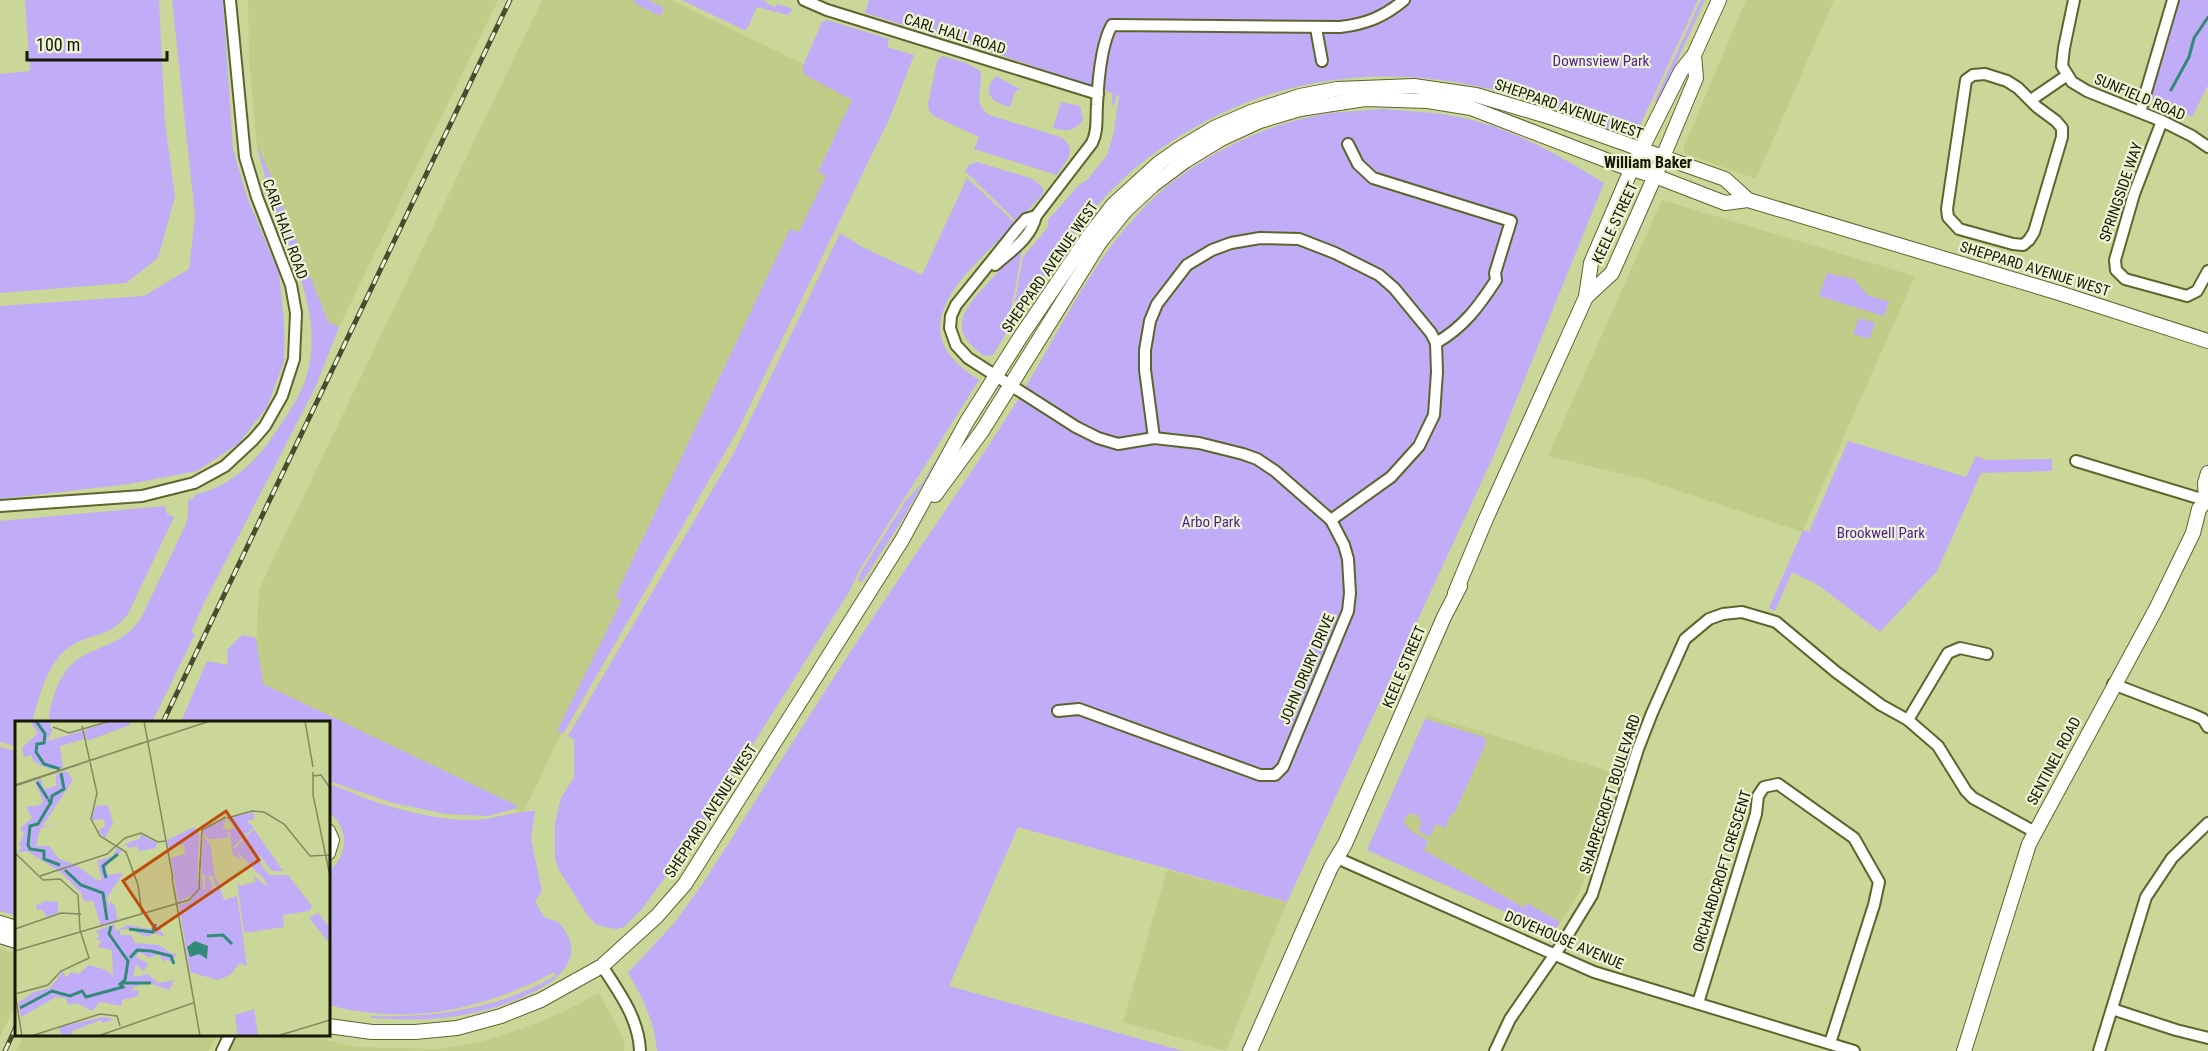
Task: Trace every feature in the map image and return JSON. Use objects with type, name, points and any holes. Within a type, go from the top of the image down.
[{"type":"main road","name":"KEELE STREET","points":[[1250,1051],[1345,844],[1485,521],[1586,297],[1591,263],[1631,170],[1682,71],[1694,55],[1719,0]]},
{"type":"main road","name":"KEELE STREET","points":[[1586,297],[1612,273],[1696,78],[1694,55]]},
{"type":"main road","name":"SHEPPARD AVENUE WEST","points":[[330,1025],[372,1032],[415,1032],[457,1028],[501,1016],[541,1000],[602,966],[657,916],[685,884],[902,540],[966,423],[995,376],[1089,236],[1113,206],[1159,163],[1179,148],[1214,128],[1251,112],[1300,96],[1337,88],[1414,86],[1476,95],[1513,105],[1725,179],[1748,200]]},
{"type":"main road","name":"SHEPPARD AVENUE WEST","points":[[902,540],[982,431],[1085,265],[1126,210],[1185,160],[1221,139],[1260,121],[1300,109],[1344,101],[1389,99],[1428,101],[1471,108],[1631,170],[1655,176],[1725,203],[1748,200],[2059,293],[2208,341]]},
{"type":"main road","name":"SENTINEL ROAD","points":[[1964,1051],[2029,844],[2157,607],[2193,533],[2199,509],[2207,500],[2205,483],[2208,472]]},
{"type":"main road","points":[[0,923],[15,928]]},
{"type":"main road","points":[[0,936],[15,941]]},
{"type":"street","name":"CARL HALL ROAD","points":[[0,506],[142,496],[194,483],[225,466],[253,440],[270,418],[282,396],[294,359],[296,313],[291,285],[257,197],[245,157],[230,0]]},
{"type":"street","name":"CARL HALL ROAD","points":[[804,0],[843,15],[1098,94]]},
{"type":"street","points":[[1322,61],[1316,28],[1358,25],[1376,20],[1404,0]]},
{"type":"street","points":[[2031,100],[2066,76],[2062,66],[2074,0]]},
{"type":"street","points":[[2140,111],[2173,0]]},
{"type":"street","name":"JOHN DRURY DRIVE","points":[[1058,711],[1078,709],[1260,774],[1268,776],[1279,772],[1348,611],[1350,593],[1348,559],[1344,545],[1331,520],[1294,486],[1257,459],[1227,448],[1154,438],[1125,444],[1108,442],[1076,427],[968,358],[956,345],[950,328],[951,316],[956,305],[974,283],[1023,241],[1033,229],[1036,216],[1092,143],[1097,125],[1098,94],[1107,34],[1112,25],[1316,28]]},
{"type":"street","points":[[1985,74],[2018,88],[2031,100],[2062,128],[2062,137],[2034,232],[2023,244],[2013,244],[1959,229],[1948,218],[1947,208],[1966,80],[1973,75],[1985,74]]},
{"type":"street","name":"SUNFIELD ROAD","points":[[2066,76],[2079,87],[2162,121],[2208,147]]},
{"type":"street","name":"SPRINGSIDE WAY","points":[[2162,121],[2134,194],[2114,264],[2119,275],[2125,279],[2187,296],[2197,291],[2208,271]]},
{"type":"street","points":[[1348,144],[1358,165],[1373,178],[1511,221],[1495,273],[1496,280],[1465,323],[1436,344]]},
{"type":"street","points":[[1154,438],[1145,370],[1145,350],[1153,313],[1187,265],[1212,250],[1231,243],[1260,238],[1299,239],[1335,253],[1387,281],[1419,318],[1436,344],[1436,404],[1425,436],[1399,469],[1379,487],[1331,520]]},
{"type":"street","points":[[2076,461],[2207,500]]},
{"type":"street","name":"SHARPECROFT BOULEVARD","points":[[1495,1051],[1510,1019],[1592,895],[1638,749],[1685,639],[1705,622],[1723,614],[1743,612],[1776,622],[1851,683],[1881,705],[1908,720],[1938,746],[1966,791],[1973,798],[2035,832]]},
{"type":"street","points":[[1908,720],[1948,654],[1960,648],[1987,654]]},
{"type":"street","points":[[2114,684],[2203,719],[2208,726]]},
{"type":"street","name":"ORCHARDCROFT CRESCENT","points":[[1698,1003],[1756,814],[1758,796],[1764,787],[1778,784],[1854,838],[1879,882],[1830,1043]]},
{"type":"street","points":[[2099,1051],[2146,897],[2172,858],[2208,823]]},
{"type":"street","name":"DOVEHOUSE AVENUE","points":[[1337,858],[1615,980],[1854,1051]]},
{"type":"street","points":[[602,966],[630,1012],[637,1032],[640,1051]]},
{"type":"street","points":[[2112,1009],[2208,1038]]},
{"type":"street","points":[[222,1051],[230,1036]]},
{"type":"shaded area","points":[[248,0],[498,0],[339,327],[328,322],[257,146],[249,59]]},
{"type":"shaded area","points":[[542,0],[671,0],[869,96],[523,813],[254,686],[259,589]]},
{"type":"shaded area","points":[[1746,0],[1834,0],[1756,179],[1686,154],[1683,149]]},
{"type":"shaded area","points":[[1662,200],[1915,276],[1802,532],[1643,479],[1548,456]]},
{"type":"shaded area","points":[[1427,715],[1615,773],[1582,886],[1553,933],[1367,850]]},
{"type":"shaded area","points":[[1167,870],[1287,902],[1226,1051],[1123,1022]]},
{"type":"shaded area","points":[[0,949],[15,954],[15,1006],[0,1037]]},
{"type":"shaded area","points":[[599,993],[625,1042],[624,1051],[230,1051],[236,1036],[309,1036],[355,1047],[440,1049],[484,1041],[563,1012]]},
{"type":"shaded area","points":[[23,1036],[216,1036],[209,1051],[16,1051]]},
{"type":"green space","points":[[25,0],[159,0],[165,123],[175,197],[158,258],[126,283],[0,293],[0,74],[30,71]]},
{"type":"green space","points":[[172,0],[223,0],[233,149],[247,197],[279,273],[284,324],[284,362],[267,407],[238,444],[197,471],[129,484],[0,499],[0,306],[144,296],[189,269],[195,216]]},
{"type":"green space","points":[[635,0],[648,0],[664,8],[660,16],[634,3]]},
{"type":"green space","points":[[682,0],[762,0],[776,7],[777,4],[793,9],[788,15],[757,7],[747,29],[744,30]]},
{"type":"green space","name":"Downsview Park","points":[[869,0],[1698,0],[1637,132],[1623,137],[1574,115],[1524,98],[1473,85],[1422,78],[1371,77],[1320,82],[1269,95],[1218,115],[1179,136],[1155,153],[1104,198],[1061,252],[1010,329],[1023,257],[1048,227],[1048,220],[1079,185],[1088,179],[1107,155],[1114,132],[1119,95],[1116,95],[1112,106],[1112,93],[865,13]]},
{"type":"green space","points":[[1701,0],[1705,0],[1657,105],[1655,100]]},
{"type":"green space","points":[[2178,0],[2208,0],[2208,85],[2192,117],[2147,98]]},
{"type":"green space","points":[[827,20],[889,39],[887,47],[914,55],[890,117],[739,428],[563,734],[557,731],[622,600],[615,597],[790,229],[799,232],[826,176],[818,172],[852,100],[803,72],[803,66],[822,22]]},
{"type":"green space","points":[[942,56],[966,63],[980,71],[980,104],[989,115],[1060,137],[1066,141],[1070,150],[1069,155],[1057,175],[974,149],[979,137],[934,116],[929,111],[928,104],[937,61]]},
{"type":"green space","points":[[996,76],[1020,89],[1015,92],[1010,107],[998,103],[989,92],[991,82]]},
{"type":"green space","points":[[1061,102],[1080,106],[1083,120],[1080,124],[1066,130],[1053,128]]},
{"type":"green space","name":"Arbo Park","points":[[1381,109],[1443,114],[1482,123],[1536,144],[1604,183],[1494,455],[1287,902],[1018,827],[949,986],[1183,1051],[657,1051],[654,1030],[647,1010],[628,973],[675,922],[702,885],[870,622],[997,433],[1083,288],[1122,232],[1171,183],[1227,147],[1290,122],[1339,112]]},
{"type":"green space","points":[[257,146],[272,178],[328,322],[339,327],[316,386],[204,603],[191,632],[195,634],[152,721],[50,721],[54,696],[62,677],[71,665],[82,656],[118,640],[141,618],[186,524],[188,500],[193,499],[196,494],[218,487],[248,466],[271,439],[304,384],[310,362],[312,340],[310,319],[300,278],[266,182]]},
{"type":"green space","points":[[977,162],[1033,179],[1043,188],[1043,194],[1017,222],[965,171],[969,165]]},
{"type":"green space","points":[[967,178],[1013,221],[1014,225],[968,272],[954,290],[944,309],[940,328],[945,347],[960,366],[979,380],[688,847],[641,910],[624,927],[615,929],[597,925],[587,915],[559,870],[555,859],[555,823],[561,798],[574,777],[574,740],[568,736],[735,451],[840,233],[862,247],[922,275]]},
{"type":"green space","points":[[1023,245],[1007,332],[993,355],[984,356],[965,338],[962,320],[978,294]]},
{"type":"green space","points":[[1827,273],[1854,279],[1867,295],[1889,302],[1884,316],[1819,296]]},
{"type":"green space","points":[[1859,318],[1875,323],[1869,339],[1853,334]]},
{"type":"green space","name":"Brookwell Park","points":[[1848,441],[1966,477],[1976,456],[1986,460],[2052,459],[2052,471],[1981,473],[1937,571],[1880,632],[1818,585],[1792,572],[1775,611],[1769,608],[1803,530],[1809,532]]},
{"type":"green space","points":[[942,449],[903,519],[862,582],[858,580],[905,502],[921,484]]},
{"type":"green space","points":[[165,506],[167,514],[174,517],[128,614],[111,629],[80,641],[60,655],[47,676],[32,721],[15,721],[15,746],[0,742],[0,521]]},
{"type":"green space","points":[[242,635],[256,638],[263,684],[518,806],[488,816],[446,814],[393,803],[330,781],[330,721],[181,721],[207,661],[228,665],[227,650]]},
{"type":"green space","points":[[1425,719],[1484,737],[1486,743],[1455,812],[1450,816],[1445,828],[1436,824],[1430,837],[1419,832],[1421,822],[1417,815],[1410,813],[1404,823],[1411,831],[1428,841],[1424,850],[1524,908],[1527,903],[1560,922],[1553,933],[1367,850]]},
{"type":"green space","points":[[0,747],[15,751],[15,916],[0,911]]},
{"type":"green space","points":[[330,784],[388,806],[447,819],[479,820],[535,811],[531,839],[542,891],[535,901],[545,917],[557,921],[566,933],[571,943],[568,962],[558,976],[521,998],[456,1016],[406,1020],[371,1018],[371,1016],[419,1015],[466,1009],[512,996],[556,975],[554,972],[500,996],[444,1011],[388,1014],[330,1005],[330,870],[340,857],[344,842],[343,833],[336,818],[330,813]]},
{"type":"waterway","points":[[2171,90],[2189,57],[2194,38],[2208,17]]},
{"type":"railway","points":[[163,721],[510,0]]},
{"type":"railway","points":[[5,1051],[15,1029]]},
{"type":"district","name":"William Baker","points":[[1648,162]]}]
